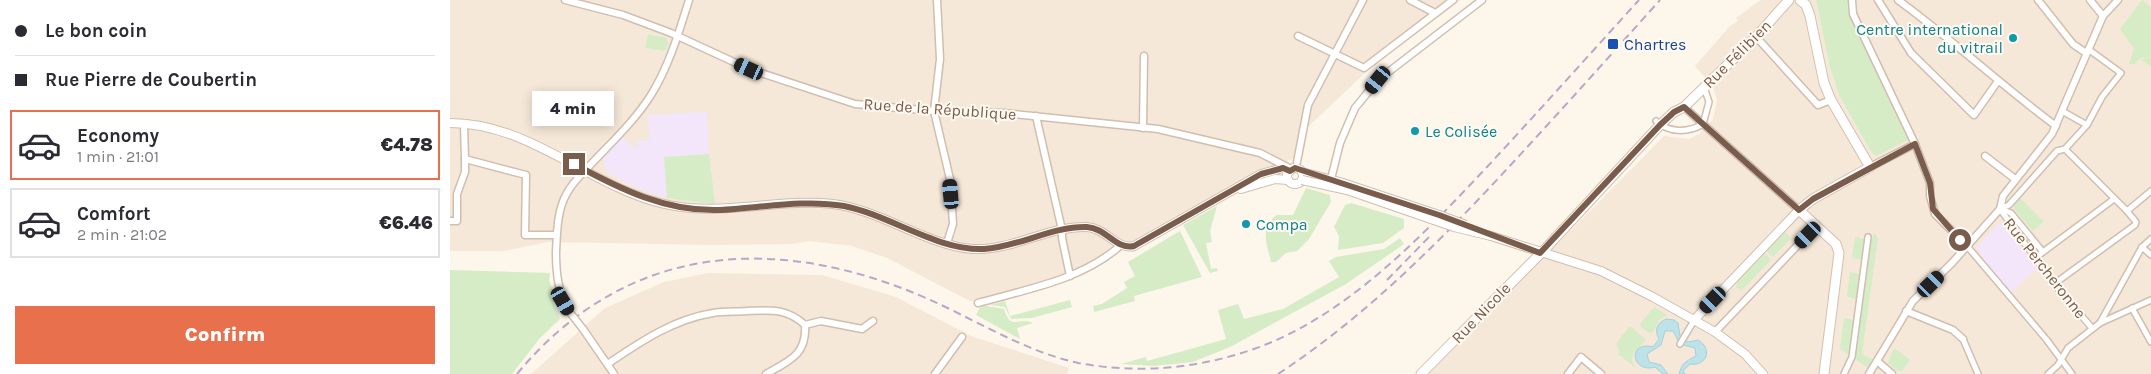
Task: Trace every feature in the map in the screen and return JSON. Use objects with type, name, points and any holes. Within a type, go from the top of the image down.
[{"type":"main road","name":"Rue Félibien","points":[[1658,123],[1684,107],[1756,37],[1789,0]]},
{"type":"main road","points":[[1800,0],[1806,5],[1810,16],[1824,83],[1831,100],[1870,167],[1813,199],[1799,210],[1836,244],[1840,259],[1824,374]]},
{"type":"main road","points":[[1810,0],[1810,16]]},
{"type":"main road","name":"Rue Nicole","points":[[1421,374],[1540,253],[1658,123]]},
{"type":"street","name":"Rue de la République","points":[[565,0],[604,8],[678,36],[749,69],[837,99],[874,106],[1036,116],[1142,128],[1223,143],[1260,153],[1297,170]]},
{"type":"street","points":[[614,374],[609,363],[568,310],[559,292],[556,271],[556,235],[561,208],[567,193],[585,170],[638,113],[650,96],[678,36],[689,0]]},
{"type":"street","points":[[937,0],[940,58],[934,111],[950,179],[953,224],[947,243]]},
{"type":"street","points":[[1230,192],[1275,179],[1288,180],[1296,184],[1308,105],[1336,55],[1363,0]]},
{"type":"street","points":[[1410,0],[1435,13]]},
{"type":"street","points":[[1298,36],[1364,68],[1453,0]]},
{"type":"street","points":[[1331,179],[1340,143],[1355,108],[1378,80],[1482,0]]},
{"type":"street","points":[[1852,0],[1853,14],[1915,144],[1930,183],[1930,196],[1935,214],[1966,246],[2072,374]]},
{"type":"street","points":[[1878,0],[1911,53],[1974,116],[1998,81]]},
{"type":"street","points":[[1898,0],[2056,126]]},
{"type":"street","points":[[1869,374],[1906,311],[2000,209],[2009,206],[2057,151],[2065,149],[2087,125],[2102,97],[2121,73],[2073,44],[2038,0]]},
{"type":"street","points":[[2090,0],[2103,16]]},
{"type":"street","points":[[2000,209],[2003,196],[2047,142],[2056,126],[2103,16],[2118,0]]},
{"type":"street","points":[[1759,40],[1818,105],[1831,100]]},
{"type":"street","points":[[1142,128],[1144,56]]},
{"type":"street","points":[[1658,123],[1679,131],[1697,128],[1703,124],[1706,119],[1709,102],[1704,87]]},
{"type":"street","points":[[1682,342],[1695,319],[1799,210],[1684,107]]},
{"type":"street","points":[[2062,111],[2087,125]]},
{"type":"street","points":[[1036,116],[1062,230],[1070,276]]},
{"type":"street","points":[[450,123],[492,128],[515,136],[638,196],[675,206],[718,210],[802,204],[842,206],[870,213],[947,243],[984,249],[1062,230],[1089,227],[1102,231],[1121,245],[1134,246],[1261,174],[1283,168],[1297,170],[1331,179],[1439,215],[1540,253],[1601,271],[1695,319],[1744,354],[1763,374]]},
{"type":"street","points":[[450,221],[458,221],[453,194],[465,172],[464,124]]},
{"type":"street","points":[[1870,167],[1915,144]]},
{"type":"street","points":[[2054,284],[2136,225],[2136,222],[2127,211],[2065,149]]},
{"type":"street","points":[[1985,156],[2016,179]]},
{"type":"street","points":[[465,159],[526,175],[525,235],[556,235]]},
{"type":"street","points":[[1288,180],[1297,170]]},
{"type":"street","points":[[1297,170],[1347,190],[1454,226],[1491,236]]},
{"type":"street","points":[[2127,211],[2151,190]]},
{"type":"street","points":[[2035,258],[2114,199]]},
{"type":"street","name":"Rue Percheronne","points":[[2000,209],[2011,213],[2043,252]]},
{"type":"street","name":"Rue Percheronne","points":[[2000,209],[2054,284],[2092,328]]},
{"type":"street","points":[[1715,332],[1816,226]]},
{"type":"street","points":[[1844,374],[1852,357],[1868,237]]},
{"type":"street","points":[[2100,323],[2142,248],[2151,239]]},
{"type":"street","points":[[978,303],[1070,276],[1107,258],[1121,245]]},
{"type":"street","points":[[2142,248],[2151,255]]},
{"type":"street","points":[[2048,374],[2062,360],[2068,348],[2092,328],[2151,300]]},
{"type":"street","points":[[2132,308],[2151,342]]},
{"type":"street","points":[[609,363],[663,330],[712,313],[769,310],[790,313],[805,325]]},
{"type":"street","points":[[1906,311],[1953,330],[1963,339],[1978,374]]},
{"type":"street","points":[[805,325],[821,321],[862,329],[873,321]]},
{"type":"street","points":[[766,374],[792,360],[804,346],[805,325]]},
{"type":"street","points":[[935,374],[962,337]]},
{"type":"street","points":[[1568,374],[1581,358],[1601,374]]},
{"type":"street","points":[[1877,361],[1892,374]]},
{"type":"shaded area","points":[[450,0],[1461,0],[1367,71],[1308,127],[1303,153],[1073,277],[977,301],[970,301],[887,258],[852,246],[809,241],[792,244],[714,245],[548,242],[504,251],[450,251]]},
{"type":"shaded area","points":[[1761,0],[1816,0],[1830,68],[1839,95],[1871,152],[1850,0],[2151,0],[2151,374],[1429,374],[1664,136],[1689,139],[1699,134],[1713,119],[1717,100],[1713,87],[1695,66],[1730,26],[1738,21],[1736,18]]},
{"type":"shaded area","points":[[707,112],[709,154],[664,157],[667,198],[636,188],[607,173],[602,159],[623,137],[635,148],[638,146],[636,141],[650,139],[647,115]]},
{"type":"shaded area","points":[[2001,221],[2039,267],[2011,292],[1979,256],[1981,254],[1976,248]]},
{"type":"shaded area","points":[[708,273],[822,275],[896,297],[971,336],[1069,368],[1067,374],[531,374],[605,308],[664,282]]},
{"type":"green space","points":[[1816,0],[1850,0],[1909,136],[1908,140],[1876,156],[1871,152],[1839,95],[1830,68]]},
{"type":"green space","points":[[2142,0],[2151,7],[2151,67],[2141,59],[2150,58],[2142,57],[2134,64],[2129,64],[2134,49],[2120,29]]},
{"type":"green space","points":[[648,34],[666,38],[669,43],[665,51],[645,48]]},
{"type":"green space","points":[[709,154],[715,204],[667,198],[664,157]]},
{"type":"green space","points":[[1306,188],[1330,195],[1331,202],[1309,239],[1297,251],[1286,253],[1276,262],[1271,262],[1266,242],[1268,225],[1277,215],[1293,215]]},
{"type":"green space","points":[[2020,198],[2044,222],[2033,231],[2014,209]]},
{"type":"green space","points":[[1351,203],[1404,219],[1404,228],[1383,243],[1338,250],[1339,236],[1334,227],[1345,205]]},
{"type":"green space","points":[[1217,206],[1210,231],[1212,242],[1206,243],[1211,269],[1217,268],[1218,271],[1210,273],[1183,225]]},
{"type":"green space","points":[[1180,231],[1202,277],[1134,296],[1135,301],[1094,312],[1093,306],[1102,304],[1127,288],[1124,282],[1135,276],[1128,262]]},
{"type":"green space","points":[[1785,232],[1791,238],[1773,257],[1766,251]]},
{"type":"green space","points":[[1874,233],[1878,238],[1862,354],[1875,360],[1870,369],[1855,359],[1870,245]]},
{"type":"green space","points":[[1855,237],[1865,239],[1862,260],[1852,258]]},
{"type":"green space","points":[[1400,238],[1404,244],[1346,284],[1230,347],[1193,362],[1154,366],[1121,364],[1146,357],[1147,361],[1226,339],[1218,310],[1238,304],[1244,319],[1283,309],[1339,277],[1329,261],[1336,257],[1384,249]]},
{"type":"green space","points":[[1765,253],[1771,260],[1741,291],[1736,287],[1738,279]]},
{"type":"green space","points":[[450,270],[550,273],[549,280],[556,300],[553,302],[560,319],[540,338],[512,374],[450,374]]},
{"type":"green space","points":[[1850,272],[1860,274],[1857,300],[1847,296]]},
{"type":"green space","points":[[1070,300],[1072,307],[1032,318],[1011,319],[1005,307],[990,305],[1005,301],[1010,316]]},
{"type":"green space","points":[[981,305],[1004,309],[1009,320],[1012,322],[1033,323],[1017,328],[1020,339],[976,315]]},
{"type":"green space","points":[[1654,307],[1667,315],[1659,320],[1653,332],[1649,333],[1639,325]]},
{"type":"green space","points":[[1844,318],[1854,320],[1849,355],[1840,349]]},
{"type":"green space","points":[[1630,326],[1646,340],[1633,353],[1632,360],[1636,368],[1618,354],[1620,352],[1616,344]]},
{"type":"green space","points":[[1895,349],[1909,359],[1909,362],[1902,371],[1898,371],[1888,363]]},
{"type":"water","points":[[1666,319],[1674,320],[1678,323],[1680,336],[1688,342],[1698,340],[1703,343],[1707,352],[1701,363],[1690,364],[1683,371],[1685,374],[1679,374],[1685,363],[1696,356],[1695,348],[1680,344],[1673,331],[1665,331],[1661,345],[1647,354],[1649,362],[1661,365],[1668,374],[1663,374],[1655,367],[1647,368],[1641,366],[1635,357],[1639,348],[1645,346],[1653,347],[1659,339],[1657,327]]},
{"type":"railway","points":[[517,374],[560,330],[606,297],[655,275],[706,262],[759,259],[814,264],[870,277],[926,298],[1038,351],[1078,363],[1123,368],[1167,368],[1211,361],[1254,349],[1288,335],[1320,316],[1381,272],[1409,247],[1487,167],[1639,0]]},
{"type":"railway","points":[[1278,374],[1380,296],[1442,237],[1530,144],[1660,0]]},
{"type":"railway","points":[[1387,280],[1431,235]]},
{"type":"place","name":"Centre international du vitrail","points":[[2013,38]]},
{"type":"place","name":"Chartres","points":[[1613,44]]},
{"type":"place","name":"Le Colisée","points":[[1415,131]]},
{"type":"place","name":"Compa","points":[[1246,224]]},
{"type":"route","points":[[574,164],[638,196],[660,203],[691,209],[718,210],[830,204],[870,213],[947,243],[984,249],[1062,230],[1089,227],[1102,231],[1113,240],[1128,248],[1261,174],[1283,168],[1287,168],[1290,171],[1295,168],[1302,172],[1340,182],[1439,215],[1501,240],[1540,253],[1660,125],[1674,112],[1684,107],[1799,210],[1813,199],[1915,144],[1930,183],[1930,196],[1935,214],[1960,240]]}]
